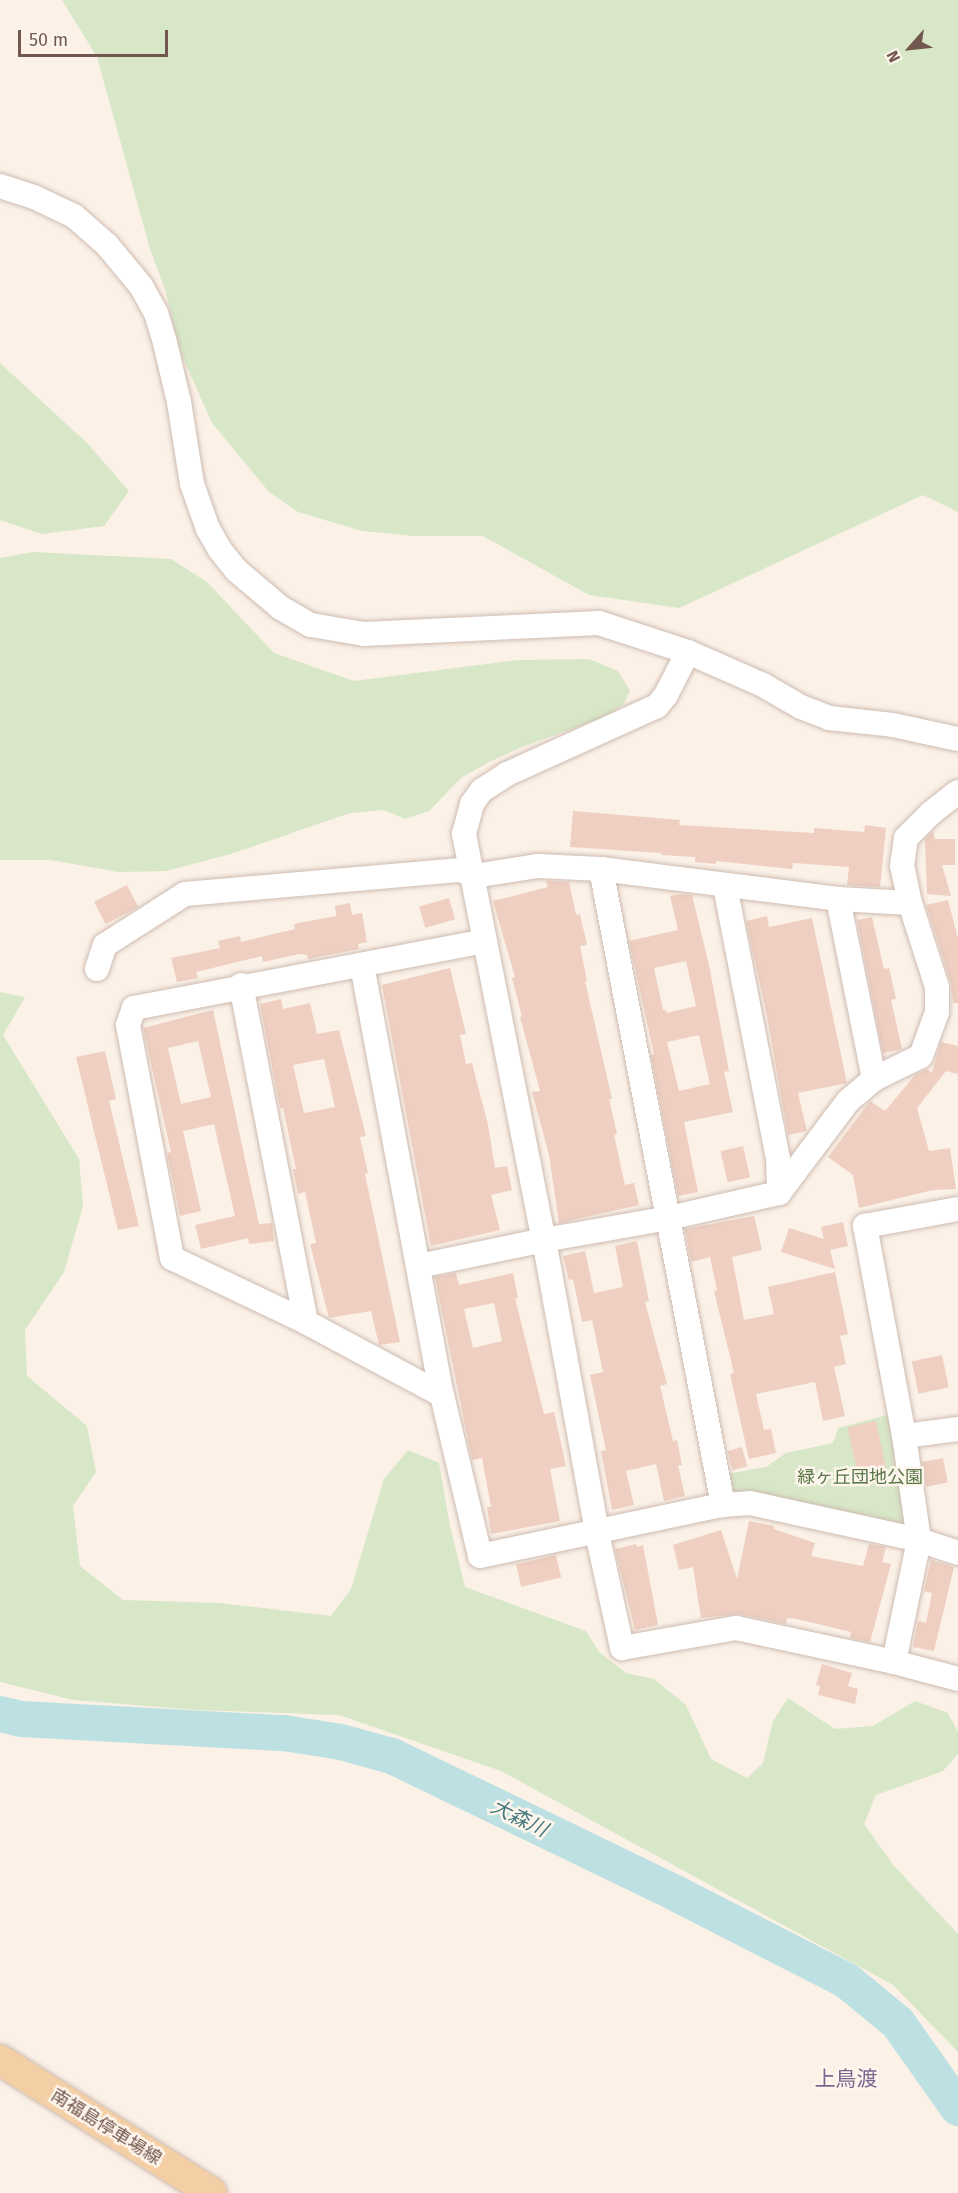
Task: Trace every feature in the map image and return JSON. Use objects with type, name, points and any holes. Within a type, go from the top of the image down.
[{"type":"main road","name":"南福島停車場線","points":[[2,2066],[205,2191]]},
{"type":"street","points":[[0,186],[34,197],[74,216],[107,245],[141,286],[156,313],[165,343],[179,402],[192,484],[208,529],[220,550],[236,570],[281,608],[311,625],[364,634],[599,623],[688,652],[764,685],[801,707],[829,718],[894,725],[958,739]]},
{"type":"street","points":[[688,652],[666,695],[657,706],[507,774],[482,790],[469,810],[464,834],[544,1240],[597,1533],[622,1647],[736,1628],[894,1662],[958,1679]]},
{"type":"street","points":[[419,1266],[544,1240],[669,1218],[778,1193],[848,1101],[874,1079],[921,1056],[937,1012],[937,987],[910,903],[902,866],[906,838],[931,813],[958,792]]},
{"type":"street","points":[[97,969],[105,945],[185,894],[461,870],[474,876],[538,866],[601,869],[838,899],[910,903]]},
{"type":"street","points":[[601,869],[723,1505]]},
{"type":"street","points":[[725,886],[778,1158],[778,1193]]},
{"type":"street","points":[[838,899],[874,1079]]},
{"type":"street","points":[[442,1395],[306,1322],[172,1258],[128,1025],[134,1008],[484,941]]},
{"type":"street","points":[[362,965],[442,1395],[480,1556],[723,1505],[750,1503],[919,1540],[958,1553]]},
{"type":"street","points":[[241,986],[306,1322]]},
{"type":"street","points":[[894,1662],[919,1540],[904,1436],[865,1226],[958,1209]]},
{"type":"street","points":[[904,1436],[958,1429]]},
{"type":"green space","points":[[62,0],[958,0],[958,512],[923,495],[679,608],[589,595],[483,536],[414,536],[362,531],[298,512],[269,492],[212,423],[179,349],[166,292],[150,249],[97,57]]},
{"type":"green space","points":[[0,363],[87,443],[129,491],[104,526],[42,534],[0,520]]},
{"type":"green space","points":[[33,552],[171,559],[207,582],[274,653],[354,681],[518,660],[589,659],[618,671],[630,691],[623,705],[603,718],[524,746],[489,762],[461,778],[429,811],[405,819],[384,810],[350,813],[231,854],[166,871],[118,872],[51,860],[0,860],[0,558]]},
{"type":"green space","points":[[0,992],[25,997],[3,1035],[79,1159],[83,1206],[64,1272],[25,1330],[27,1376],[87,1426],[96,1472],[73,1506],[80,1566],[123,1600],[219,1603],[331,1616],[351,1589],[384,1479],[408,1450],[439,1463],[450,1526],[465,1587],[586,1631],[600,1653],[626,1673],[654,1679],[686,1705],[711,1759],[747,1778],[763,1763],[773,1721],[788,1698],[835,1729],[873,1726],[915,1701],[948,1713],[958,1732],[958,1754],[943,1771],[876,1795],[864,1824],[894,1866],[958,1934],[958,2052],[893,1985],[501,1771],[339,1715],[197,1710],[73,1700],[0,1682]]},
{"type":"green space","name":"緑ヶ丘団地公園","points":[[895,1413],[913,1533],[727,1499],[721,1475],[766,1467],[786,1453],[833,1443],[838,1428]]},
{"type":"building","points":[[573,811],[680,820],[679,825],[814,833],[814,828],[864,832],[865,825],[886,828],[880,887],[847,885],[849,867],[793,863],[792,869],[716,861],[716,864],[695,862],[695,857],[661,855],[661,853],[570,847]]},
{"type":"building","points":[[933,831],[935,839],[955,839],[955,865],[942,865],[951,896],[927,894],[925,839]]},
{"type":"building","points":[[546,881],[569,882],[576,915],[580,914],[587,945],[580,946],[587,981],[585,981],[612,1099],[609,1099],[617,1134],[614,1135],[625,1185],[634,1183],[639,1205],[559,1223],[549,1155],[532,1092],[540,1091],[520,1017],[522,1017],[512,978],[515,977],[493,901],[548,887]]},
{"type":"building","points":[[127,885],[138,907],[105,924],[94,902]]},
{"type":"building","points":[[692,895],[709,965],[729,1071],[724,1072],[733,1112],[684,1122],[698,1192],[678,1196],[651,1055],[654,1054],[629,941],[678,930],[670,896]],"holes":[[[686,961],[696,1006],[667,1013],[663,1010],[654,968]],[[699,1035],[710,1084],[679,1091],[667,1042]]]},
{"type":"building","points":[[449,898],[455,919],[425,928],[419,907]]},
{"type":"building","points":[[948,900],[958,938],[958,1003],[953,1003],[951,983],[926,905]]},
{"type":"building","points":[[350,903],[352,915],[362,913],[367,942],[358,944],[359,949],[308,959],[307,955],[299,954],[263,962],[262,956],[196,972],[198,978],[177,982],[171,958],[220,948],[218,941],[240,936],[241,942],[295,929],[294,924],[336,916],[335,906]]},
{"type":"building","points":[[767,916],[769,927],[812,918],[847,1083],[798,1093],[807,1131],[788,1135],[767,1016],[746,921]]},
{"type":"building","points":[[872,917],[884,969],[889,968],[896,999],[891,1000],[902,1049],[883,1053],[857,920]]},
{"type":"building","points":[[450,968],[466,1034],[460,1035],[466,1064],[472,1063],[488,1125],[495,1168],[507,1166],[512,1190],[491,1195],[500,1230],[431,1246],[382,985]]},
{"type":"building","points":[[281,999],[283,1009],[310,1003],[317,1034],[339,1030],[366,1136],[360,1137],[368,1173],[365,1174],[400,1342],[379,1345],[371,1311],[329,1318],[310,1244],[316,1243],[305,1192],[298,1194],[293,1169],[296,1169],[283,1108],[280,1108],[260,1004]],"holes":[[[324,1059],[335,1107],[304,1113],[293,1065]]]},
{"type":"building","points":[[213,1010],[259,1224],[272,1223],[274,1241],[249,1244],[248,1238],[201,1249],[195,1225],[235,1216],[214,1124],[183,1131],[201,1211],[180,1216],[167,1153],[171,1152],[143,1028]],"holes":[[[198,1041],[211,1097],[181,1104],[168,1048]]]},
{"type":"building","points":[[941,1042],[958,1046],[958,1074],[946,1071],[917,1108],[929,1151],[950,1148],[956,1189],[933,1190],[859,1208],[853,1175],[828,1157],[870,1101],[885,1111],[915,1075],[927,1069],[932,1073]]},
{"type":"building","points":[[105,1051],[116,1099],[109,1101],[139,1226],[118,1230],[76,1057]]},
{"type":"building","points":[[743,1146],[750,1177],[728,1182],[721,1151]]},
{"type":"building","points":[[754,1216],[762,1250],[732,1257],[744,1320],[774,1314],[768,1287],[835,1272],[848,1334],[840,1336],[846,1364],[834,1367],[845,1416],[823,1421],[815,1382],[756,1394],[764,1430],[771,1429],[776,1453],[749,1459],[730,1374],[734,1373],[714,1291],[717,1290],[710,1257],[691,1262],[685,1229]]},
{"type":"building","points":[[843,1222],[848,1246],[830,1250],[835,1269],[781,1252],[789,1228],[824,1239],[821,1227]]},
{"type":"building","points":[[637,1241],[649,1301],[645,1302],[667,1384],[660,1386],[673,1441],[677,1440],[682,1465],[678,1465],[685,1496],[664,1501],[656,1464],[626,1471],[634,1505],[612,1510],[601,1451],[606,1450],[590,1375],[603,1372],[592,1320],[582,1322],[573,1279],[569,1280],[563,1256],[585,1251],[594,1293],[623,1287],[615,1246]]},
{"type":"building","points":[[456,1273],[459,1285],[513,1273],[518,1298],[515,1298],[544,1414],[554,1412],[566,1466],[550,1469],[560,1521],[491,1534],[487,1507],[491,1507],[482,1458],[472,1460],[435,1277]],"holes":[[[494,1303],[502,1341],[473,1348],[464,1309]]]},
{"type":"building","points":[[942,1355],[949,1387],[919,1394],[912,1361]]},
{"type":"building","points":[[876,1421],[887,1471],[858,1477],[848,1427]]},
{"type":"building","points":[[742,1447],[747,1466],[733,1470],[728,1451]]},
{"type":"building","points":[[943,1458],[948,1483],[926,1487],[921,1462]]},
{"type":"building","points":[[749,1521],[774,1526],[774,1529],[815,1543],[811,1556],[863,1566],[869,1544],[886,1547],[882,1562],[891,1564],[870,1642],[850,1638],[851,1632],[797,1619],[787,1618],[786,1624],[739,1614],[701,1618],[693,1567],[679,1570],[673,1545],[721,1530],[737,1579]]},
{"type":"building","points":[[636,1544],[637,1547],[643,1545],[658,1625],[635,1630],[615,1549]]},
{"type":"building","points":[[556,1555],[561,1577],[521,1587],[516,1564]]},
{"type":"building","points":[[931,1560],[954,1567],[934,1651],[913,1647],[918,1621],[926,1623],[932,1593],[924,1591]]},
{"type":"building","points":[[822,1664],[852,1673],[848,1686],[858,1689],[855,1704],[818,1695],[820,1686],[816,1685]]},
{"type":"waterway","name":"大森川","points":[[0,1714],[22,1719],[284,1733],[341,1742],[392,1756],[679,1895],[847,1981],[898,2023],[958,2108]]},
{"type":"district","name":"上鳥渡","points":[[846,2079]]}]
